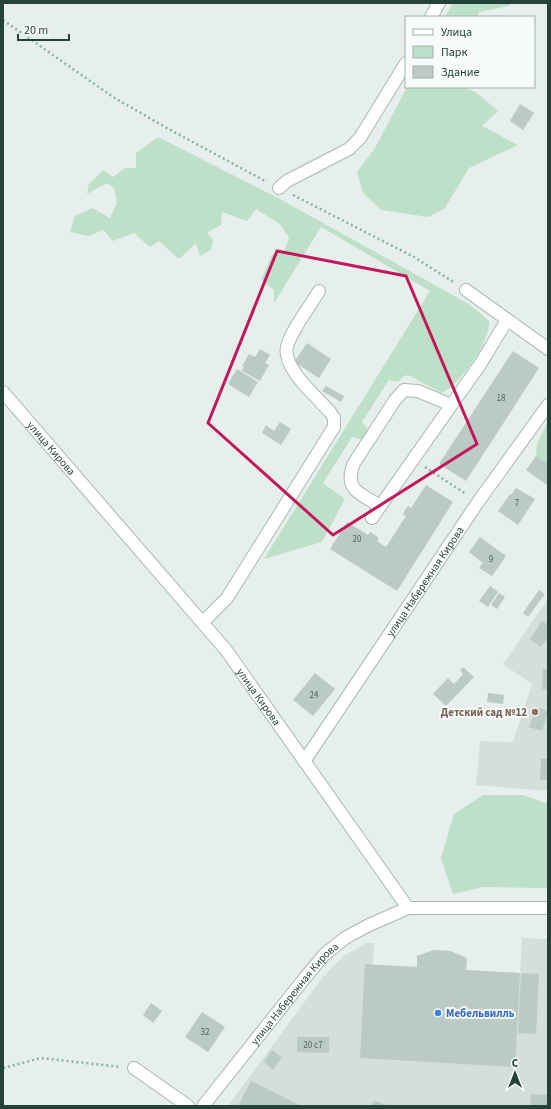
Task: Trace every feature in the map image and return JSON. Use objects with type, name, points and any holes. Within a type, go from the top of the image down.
[{"type":"street","points":[[432,16],[439,3]]},
{"type":"street","points":[[279,188],[287,181],[349,149],[360,138],[405,65]]},
{"type":"street","points":[[466,290],[548,349]]},
{"type":"street","points":[[203,622],[227,598],[334,427],[334,418],[330,412],[293,370],[287,357],[286,347],[320,291]]},
{"type":"street","points":[[372,518],[412,459],[481,363],[508,320]]},
{"type":"street","points":[[380,506],[354,490],[350,482],[350,474],[354,463],[394,400],[404,390],[418,391],[451,405]]},
{"type":"street","name":"улица Кирова","points":[[3,392],[203,622],[252,684],[408,908]]},
{"type":"street","name":"улица Набережная Кирова","points":[[305,760],[478,502],[548,404]]},
{"type":"street","points":[[408,908],[548,908]]},
{"type":"street","name":"улица Набережная Кирова","points":[[203,1106],[324,955],[345,938],[369,925],[408,908]]},
{"type":"street","points":[[134,1068],[188,1106]]},
{"type":"path","points":[[3,20],[113,97],[165,127],[279,188],[414,257],[466,290]]},
{"type":"path","points":[[412,459],[478,502]]},
{"type":"path","points":[[3,1068],[41,1058],[134,1068]]},
{"type":"highlighted area","points":[[277,251],[406,276],[477,444],[333,535],[208,423]]},
{"type":"shaded area","name":"Детский сад №12","points":[[548,599],[548,791],[476,785],[480,741],[513,742],[532,684],[503,664]]},
{"type":"shaded area","points":[[522,938],[548,939],[548,1106],[228,1106],[322,978],[345,955],[366,943],[374,943],[373,965],[417,967],[417,956],[434,950],[450,951],[467,958],[466,970],[520,973]]},
{"type":"green space","points":[[453,3],[511,3],[509,6],[479,12],[477,16],[446,16]]},
{"type":"green space","points":[[406,88],[466,88],[477,93],[498,111],[482,126],[518,145],[469,168],[445,208],[428,217],[381,210],[363,193],[357,172],[375,148]]},
{"type":"green space","points":[[158,137],[278,198],[469,304],[489,321],[485,340],[473,362],[457,381],[442,393],[408,375],[402,377],[398,382],[389,380],[362,422],[367,428],[368,435],[364,440],[352,437],[323,483],[345,499],[322,542],[264,559],[430,291],[321,227],[274,303],[274,290],[261,280],[272,255],[284,252],[289,238],[280,224],[256,209],[247,221],[222,212],[221,225],[207,233],[213,240],[211,250],[200,256],[196,243],[179,259],[159,241],[150,247],[134,233],[113,241],[103,230],[88,236],[70,232],[75,216],[92,208],[110,218],[117,203],[114,188],[107,183],[87,194],[89,184],[103,170],[113,177],[125,168],[136,168],[136,153]]},
{"type":"green space","points":[[548,421],[548,464],[536,456],[537,444]]},
{"type":"green space","points":[[483,795],[523,795],[548,804],[548,888],[483,887],[453,894],[441,858],[454,814]]},
{"type":"building","points":[[520,104],[534,113],[523,130],[510,121]]},
{"type":"building","points":[[307,343],[331,359],[319,378],[294,362]]},
{"type":"building","points":[[260,349],[270,355],[265,363],[269,365],[260,381],[242,371],[244,367],[242,366],[249,354],[255,357]]},
{"type":"building","points":[[513,351],[539,368],[466,481],[439,464]]},
{"type":"building","points":[[237,369],[258,382],[249,397],[228,384]]},
{"type":"building","points":[[326,386],[344,396],[341,402],[322,391]]},
{"type":"building","points":[[280,422],[291,429],[281,445],[262,433],[266,425],[274,431]]},
{"type":"building","points":[[536,456],[548,464],[547,485],[526,470]]},
{"type":"building","points":[[426,485],[453,502],[397,591],[330,549],[347,522],[368,535],[370,532],[375,535],[379,538],[377,541],[386,547],[406,516],[403,514],[405,510],[408,506],[411,508]]},
{"type":"building","points":[[516,488],[535,499],[518,525],[498,511]]},
{"type":"building","points":[[480,537],[506,556],[492,576],[479,568],[483,563],[469,552]]},
{"type":"building","points":[[490,586],[498,592],[488,607],[479,601]]},
{"type":"building","points":[[539,590],[545,594],[528,617],[523,613]]},
{"type":"building","points":[[499,593],[505,597],[497,609],[491,605]]},
{"type":"building","points":[[542,621],[548,625],[548,637],[541,647],[530,639]]},
{"type":"building","points":[[463,667],[474,677],[446,706],[433,694],[448,678],[454,684],[463,674],[460,670]]},
{"type":"building","points":[[543,669],[548,669],[548,690],[542,689]]},
{"type":"building","points":[[315,673],[335,689],[313,716],[293,700]]},
{"type":"building","points":[[488,693],[504,695],[503,704],[487,702]]},
{"type":"building","points":[[536,707],[548,711],[542,731],[529,727]]},
{"type":"building","points":[[541,759],[548,759],[548,780],[540,780]]},
{"type":"building","points":[[434,950],[450,951],[467,958],[466,970],[520,973],[515,1067],[360,1058],[365,964],[417,967],[417,956]]},
{"type":"building","points":[[521,973],[539,974],[536,1034],[518,1033]]},
{"type":"building","points":[[151,1003],[162,1011],[153,1023],[143,1015]]},
{"type":"building","points":[[202,1012],[225,1027],[208,1052],[185,1037]]},
{"type":"building","points":[[297,1037],[329,1037],[329,1053],[297,1052]]},
{"type":"building","points":[[272,1050],[282,1057],[273,1070],[264,1062]]},
{"type":"building","points":[[251,1081],[301,1106],[238,1106]]},
{"type":"building","points":[[531,1094],[548,1095],[548,1106],[530,1106]]},
{"type":"building","points":[[374,1100],[388,1106],[371,1106]]},
{"type":"place","name":"Детский сад №12","points":[[535,712]]},
{"type":"place","name":"Мебельвилль","points":[[438,1013]]}]
